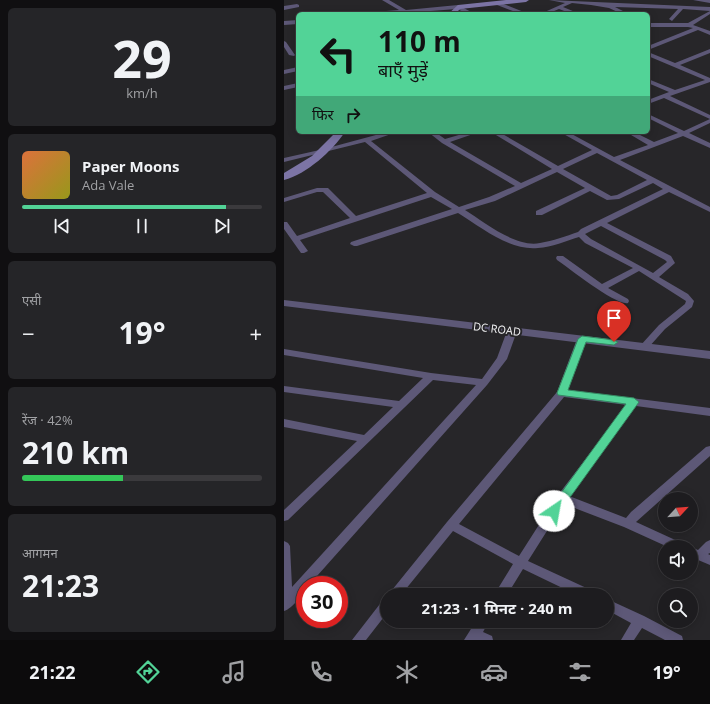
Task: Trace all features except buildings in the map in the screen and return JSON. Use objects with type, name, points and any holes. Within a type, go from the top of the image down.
[{"type":"main road","points":[[453,12],[458,7],[524,0]]},
{"type":"main road","points":[[284,177],[313,161],[325,151],[340,134]]},
{"type":"street","points":[[385,0],[404,11]]},
{"type":"street","points":[[552,0],[580,3],[589,2],[619,9],[623,12]]},
{"type":"street","points":[[668,7],[669,0]]},
{"type":"street","points":[[696,0],[710,1]]},
{"type":"street","points":[[494,2],[521,12]]},
{"type":"street","points":[[549,12],[561,8],[571,2]]},
{"type":"street","points":[[600,5],[710,9]]},
{"type":"street","points":[[284,8],[297,6]]},
{"type":"street","points":[[394,12],[458,7],[468,12]]},
{"type":"street","points":[[561,8],[572,12]]},
{"type":"street","points":[[672,19],[681,8]]},
{"type":"street","points":[[689,25],[710,12]]},
{"type":"street","points":[[284,23],[296,22]]},
{"type":"street","points":[[650,24],[689,25],[710,33]]},
{"type":"street","points":[[650,47],[699,28]]},
{"type":"street","points":[[284,43],[295,55]]},
{"type":"street","points":[[675,65],[710,52]]},
{"type":"street","points":[[284,56],[295,55]]},
{"type":"street","points":[[650,55],[710,80]]},
{"type":"street","points":[[284,72],[296,69]]},
{"type":"street","points":[[650,101],[710,80]]},
{"type":"street","points":[[650,82],[673,92]]},
{"type":"street","points":[[284,88],[296,85]]},
{"type":"street","points":[[664,96],[710,117]]},
{"type":"street","points":[[650,116],[710,146]]},
{"type":"street","points":[[614,160],[684,133],[710,121]]},
{"type":"street","points":[[284,160],[325,151],[387,134]]},
{"type":"street","points":[[434,134],[444,142],[519,185]]},
{"type":"street","points":[[444,142],[470,134]]},
{"type":"street","points":[[497,134],[590,188],[613,198],[619,197],[652,181]]},
{"type":"street","points":[[566,134],[652,181],[710,210]]},
{"type":"street","points":[[633,134],[654,145]]},
{"type":"street","points":[[366,140],[432,194],[510,241],[531,246],[549,244],[581,234],[584,231],[669,189]]},
{"type":"street","points":[[354,244],[492,199],[519,185],[596,151]]},
{"type":"street","points":[[539,213],[590,188]]},
{"type":"street","points":[[284,200],[317,190],[325,190],[354,218]]},
{"type":"street","points":[[294,238],[432,194]]},
{"type":"street","points":[[600,223],[668,258],[671,263],[654,277]]},
{"type":"street","points":[[284,224],[304,250]]},
{"type":"street","points":[[581,234],[588,241],[654,277],[685,296],[690,301],[689,304],[662,327],[645,346]]},
{"type":"street","points":[[560,258],[602,288],[625,301]]},
{"type":"street","points":[[602,288],[638,268]]},
{"type":"street","name":"DC ROAD","points":[[284,303],[710,355]]},
{"type":"street","points":[[286,604],[312,572],[484,382],[502,360],[512,331]]},
{"type":"street","points":[[400,588],[562,393],[582,339]]},
{"type":"street","points":[[284,352],[431,376],[484,382]]},
{"type":"street","points":[[284,517],[431,376]]},
{"type":"street","points":[[284,389],[401,406]]},
{"type":"street","points":[[562,393],[710,412]]},
{"type":"street","points":[[505,588],[562,498],[634,402]]},
{"type":"street","points":[[284,424],[366,439]]},
{"type":"street","points":[[628,524],[635,515],[710,450]]},
{"type":"street","points":[[562,498],[664,540]]},
{"type":"street","points":[[451,525],[522,563],[574,588]]},
{"type":"street","points":[[700,556],[710,545]]},
{"type":"street","points":[[284,546],[286,604]]},
{"type":"street","points":[[614,607],[677,640]]},
{"type":"street","points":[[358,640],[380,613]]},
{"type":"street","points":[[627,640],[640,620]]},
{"type":"street","points":[[478,628],[472,637],[487,640]]},
{"type":"route","points":[[554,511],[562,498],[634,402],[562,393],[582,339],[614,342]]}]
